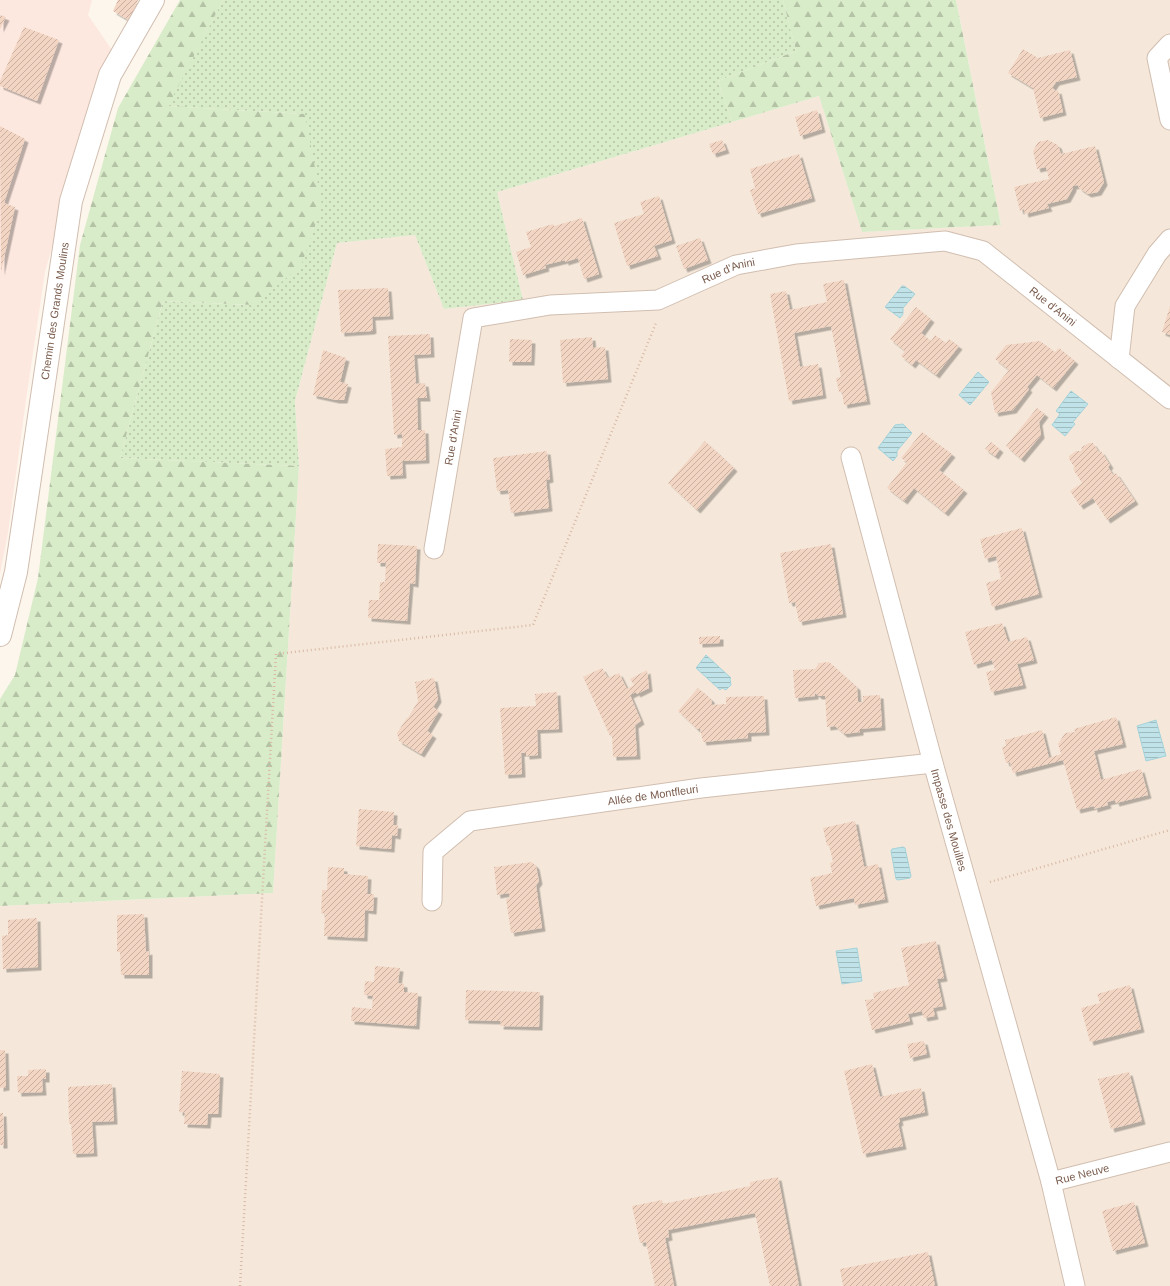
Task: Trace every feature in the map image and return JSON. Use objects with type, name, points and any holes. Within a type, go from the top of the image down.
[{"type":"street","name":"Chemin des Grands Moulins","points":[[0,635],[16,572],[71,201],[110,75],[152,0]]},
{"type":"street","points":[[1170,44],[1157,58],[1170,120]]},
{"type":"street","points":[[1119,359],[1125,306],[1156,254],[1170,239]]},
{"type":"street","name":"Rue d'Anini","points":[[434,549],[473,318],[550,305],[658,300],[736,265],[796,254],[945,241],[983,251],[1170,399]]},
{"type":"street","name":"Impasse des Mouilles","points":[[851,457],[933,763],[1051,1182]]},
{"type":"street","name":"Allée de Montfleuri","points":[[432,901],[433,852],[470,821],[701,788],[933,763]]},
{"type":"street","name":"Rue Neuve","points":[[1075,1286],[1051,1182],[1170,1152]]},
{"type":"path","points":[[240,1286],[276,654],[533,625],[656,323],[658,300]]},
{"type":"path","points":[[968,888],[1170,830]]},
{"type":"shaded area","points":[[0,0],[92,0],[88,15],[116,56],[74,168],[45,272],[8,533],[0,574]]},
{"type":"shaded area","points":[[956,0],[1170,0],[1170,1286],[0,1286],[0,906],[273,893],[299,466],[295,401],[337,243],[415,235],[444,309],[523,300],[497,192],[819,96],[862,232],[1001,225]]},
{"type":"green space","points":[[180,0],[223,0],[168,106],[305,114],[322,206],[301,266],[253,305],[163,301],[120,458],[299,466],[273,893],[0,906],[0,699],[15,675],[38,578],[80,245],[118,108]]},
{"type":"green space","points":[[223,0],[783,0],[796,51],[718,81],[732,122],[497,192],[523,300],[444,309],[415,235],[337,243],[295,401],[299,466],[120,458],[163,301],[253,305],[305,114],[167,106]]},
{"type":"green space","points":[[783,0],[956,0],[1001,225],[862,232],[819,96],[732,122],[718,81],[796,51]]},
{"type":"water","points":[[902,286],[915,294],[903,308],[903,314],[900,318],[885,307]]},
{"type":"water","points":[[978,372],[989,382],[970,405],[959,395]]},
{"type":"water","points":[[1071,391],[1088,404],[1073,422],[1075,424],[1065,436],[1052,425],[1060,414],[1056,411]]},
{"type":"water","points":[[903,424],[912,433],[897,451],[897,456],[893,461],[878,448],[895,425]]},
{"type":"water","points":[[706,655],[731,678],[731,685],[726,690],[722,688],[720,690],[696,668]]},
{"type":"water","points":[[1156,720],[1166,756],[1146,761],[1137,726]]},
{"type":"water","points":[[905,848],[911,876],[910,878],[898,880],[896,879],[891,851],[892,849]]},
{"type":"water","points":[[857,948],[862,981],[842,984],[836,951]]},
{"type":"building","points":[[118,0],[138,0],[130,21],[113,11]]},
{"type":"building","points":[[0,15],[6,17],[0,29]]},
{"type":"building","points":[[24,27],[59,40],[37,101],[0,86],[0,81]]},
{"type":"building","points":[[1023,49],[1038,58],[1070,50],[1077,77],[1056,82],[1052,88],[1056,91],[1058,90],[1063,112],[1040,118],[1033,88],[1008,73]]},
{"type":"building","points":[[817,110],[822,129],[800,136],[795,117]]},
{"type":"building","points":[[0,126],[25,139],[4,203],[15,207],[1,272]]},
{"type":"building","points":[[722,140],[726,150],[713,154],[709,144]]},
{"type":"building","points":[[1048,140],[1058,145],[1061,154],[1095,146],[1104,182],[1098,192],[1088,194],[1079,188],[1078,185],[1073,186],[1067,199],[1047,204],[1049,208],[1025,214],[1024,209],[1020,211],[1014,187],[1049,179],[1046,167],[1037,169],[1033,151],[1038,142]]},
{"type":"building","points":[[799,154],[812,198],[758,214],[750,190],[755,188],[750,169]]},
{"type":"building","points":[[659,196],[672,240],[654,246],[658,256],[627,266],[614,223],[644,214],[640,202]]},
{"type":"building","points":[[582,218],[599,274],[584,279],[578,258],[565,262],[565,260],[545,265],[546,268],[523,275],[516,252],[531,247],[526,232],[553,224],[554,226]]},
{"type":"building","points":[[700,238],[708,260],[684,269],[676,246]]},
{"type":"building","points":[[844,280],[867,401],[844,405],[842,392],[839,392],[836,378],[841,377],[831,326],[794,333],[800,367],[818,364],[823,395],[789,401],[770,294],[786,291],[790,310],[827,302],[823,284]]},
{"type":"building","points":[[388,288],[390,316],[372,317],[373,330],[371,331],[341,333],[338,290]]},
{"type":"building","points":[[1170,306],[1170,335],[1162,332]]},
{"type":"building","points":[[916,307],[931,319],[921,333],[931,341],[935,335],[946,343],[949,339],[959,346],[936,375],[916,360],[912,365],[901,356],[905,351],[890,339]]},
{"type":"building","points":[[430,334],[431,354],[414,355],[416,384],[425,383],[427,398],[417,398],[418,430],[425,430],[426,460],[402,461],[403,475],[387,476],[385,449],[402,447],[402,434],[394,435],[388,336]]},
{"type":"building","points":[[592,337],[593,348],[605,347],[608,379],[563,383],[560,340]]},
{"type":"building","points":[[510,339],[532,340],[531,362],[509,362]]},
{"type":"building","points":[[1040,341],[1055,352],[1059,348],[1075,361],[1053,388],[1037,375],[1027,387],[1029,389],[1013,410],[995,413],[991,392],[1009,370],[995,359],[1006,345]]},
{"type":"building","points":[[323,350],[346,358],[340,382],[348,384],[344,400],[336,400],[313,395]]},
{"type":"building","points":[[1037,408],[1045,414],[1039,422],[1041,435],[1021,459],[1006,446]]},
{"type":"building","points":[[922,432],[952,454],[939,470],[964,490],[945,513],[914,488],[904,501],[887,488],[907,462],[901,458]]},
{"type":"building","points":[[705,441],[734,468],[697,510],[668,483]]},
{"type":"building","points":[[991,442],[1000,449],[995,456],[985,449]]},
{"type":"building","points":[[1089,443],[1093,443],[1099,452],[1101,451],[1110,465],[1108,467],[1113,475],[1116,473],[1135,501],[1107,520],[1093,498],[1080,506],[1070,491],[1082,483],[1073,469],[1075,468],[1069,459],[1069,456],[1076,451],[1081,451],[1082,447]]},
{"type":"building","points":[[547,451],[550,479],[546,480],[549,508],[511,513],[508,490],[497,491],[493,458]]},
{"type":"building","points":[[1022,528],[1039,594],[992,607],[986,583],[1001,579],[996,556],[985,559],[980,539]]},
{"type":"building","points":[[378,544],[417,546],[415,584],[410,583],[407,621],[368,618],[369,600],[379,600],[380,582],[385,582],[386,563],[377,563]]},
{"type":"building","points":[[831,544],[843,614],[799,622],[795,602],[789,603],[780,553]]},
{"type":"building","points":[[1002,623],[1008,642],[1027,637],[1034,660],[1017,664],[1023,685],[991,692],[986,672],[995,670],[992,660],[974,665],[965,632]]},
{"type":"building","points":[[720,636],[720,643],[699,644],[699,637]]},
{"type":"building","points":[[829,662],[857,687],[859,702],[863,702],[863,696],[880,695],[882,727],[860,729],[860,732],[844,734],[835,726],[827,727],[825,696],[819,696],[815,693],[815,696],[795,698],[793,670],[815,669],[819,663]]},
{"type":"building","points":[[602,668],[608,678],[619,673],[627,689],[634,685],[630,679],[647,670],[649,688],[637,694],[636,692],[630,695],[641,721],[635,725],[637,756],[613,757],[612,735],[610,736],[583,677]]},
{"type":"building","points":[[434,678],[438,699],[433,707],[439,711],[427,731],[433,735],[421,754],[399,741],[397,733],[418,701],[415,682]]},
{"type":"building","points":[[698,688],[711,699],[712,705],[726,704],[726,697],[764,696],[766,732],[748,733],[748,738],[703,742],[700,729],[697,729],[678,711]]},
{"type":"building","points":[[557,692],[559,729],[537,730],[538,755],[526,756],[526,753],[521,753],[522,774],[505,775],[500,708],[536,706],[535,694]]},
{"type":"building","points":[[1116,717],[1123,744],[1094,751],[1101,780],[1141,769],[1148,795],[1116,803],[1115,800],[1107,802],[1108,805],[1094,809],[1094,806],[1077,810],[1063,760],[1013,773],[1010,762],[1006,763],[1002,747],[1006,746],[1005,740],[1042,730],[1049,758],[1061,754],[1058,744],[1065,733],[1075,732],[1074,729]]},
{"type":"building","points":[[359,809],[394,812],[393,825],[398,825],[397,836],[392,835],[391,849],[356,846]]},
{"type":"building","points":[[855,821],[864,867],[878,864],[885,899],[855,905],[854,898],[816,906],[810,878],[832,873],[830,863],[833,862],[829,845],[827,846],[823,828]]},
{"type":"building","points":[[532,862],[536,866],[539,881],[536,885],[542,928],[511,933],[506,899],[510,898],[509,893],[497,895],[494,867]]},
{"type":"building","points":[[328,867],[344,868],[344,874],[368,876],[367,894],[374,894],[373,911],[365,910],[364,938],[324,936],[325,914],[321,913],[322,890],[327,890]]},
{"type":"building","points":[[144,914],[146,952],[149,951],[149,975],[121,975],[120,952],[117,952],[117,915]]},
{"type":"building","points":[[37,918],[38,967],[3,969],[2,936],[8,935],[8,920]]},
{"type":"building","points":[[936,941],[944,978],[937,979],[943,1006],[933,1008],[935,1016],[924,1018],[922,1011],[908,1014],[910,1021],[872,1030],[865,1000],[874,999],[873,993],[909,985],[901,948]]},
{"type":"building","points":[[375,966],[400,968],[398,983],[404,984],[404,992],[418,993],[416,1026],[351,1021],[352,1007],[372,1009],[373,996],[364,995],[365,981],[374,982]]},
{"type":"building","points":[[1130,985],[1141,1029],[1090,1042],[1081,1008],[1100,1003],[1097,994]]},
{"type":"building","points":[[466,990],[540,992],[539,1027],[500,1026],[501,1021],[465,1020]]},
{"type":"building","points":[[924,1041],[927,1054],[910,1058],[907,1044]]},
{"type":"building","points":[[0,1050],[5,1050],[6,1087],[0,1088]]},
{"type":"building","points":[[872,1064],[880,1097],[921,1088],[925,1112],[899,1118],[900,1122],[898,1123],[903,1146],[863,1154],[844,1071]]},
{"type":"building","points":[[46,1069],[46,1079],[42,1079],[43,1092],[18,1093],[17,1076],[28,1076],[28,1070]]},
{"type":"building","points":[[182,1071],[220,1074],[218,1114],[208,1114],[207,1125],[184,1124],[185,1113],[179,1112]]},
{"type":"building","points":[[1129,1072],[1142,1121],[1111,1129],[1098,1079]]},
{"type":"building","points":[[112,1084],[114,1121],[92,1122],[94,1153],[73,1154],[71,1124],[69,1124],[68,1087]]},
{"type":"building","points":[[0,1113],[3,1113],[4,1145],[0,1145]]},
{"type":"building","points":[[778,1177],[799,1286],[770,1286],[755,1213],[668,1230],[669,1237],[665,1238],[674,1286],[655,1286],[646,1242],[640,1243],[632,1206],[662,1200],[663,1204],[750,1186],[750,1182]]},
{"type":"building","points":[[1134,1202],[1145,1243],[1113,1251],[1102,1211]]},
{"type":"building","points":[[928,1252],[935,1286],[843,1286],[840,1269]]}]
